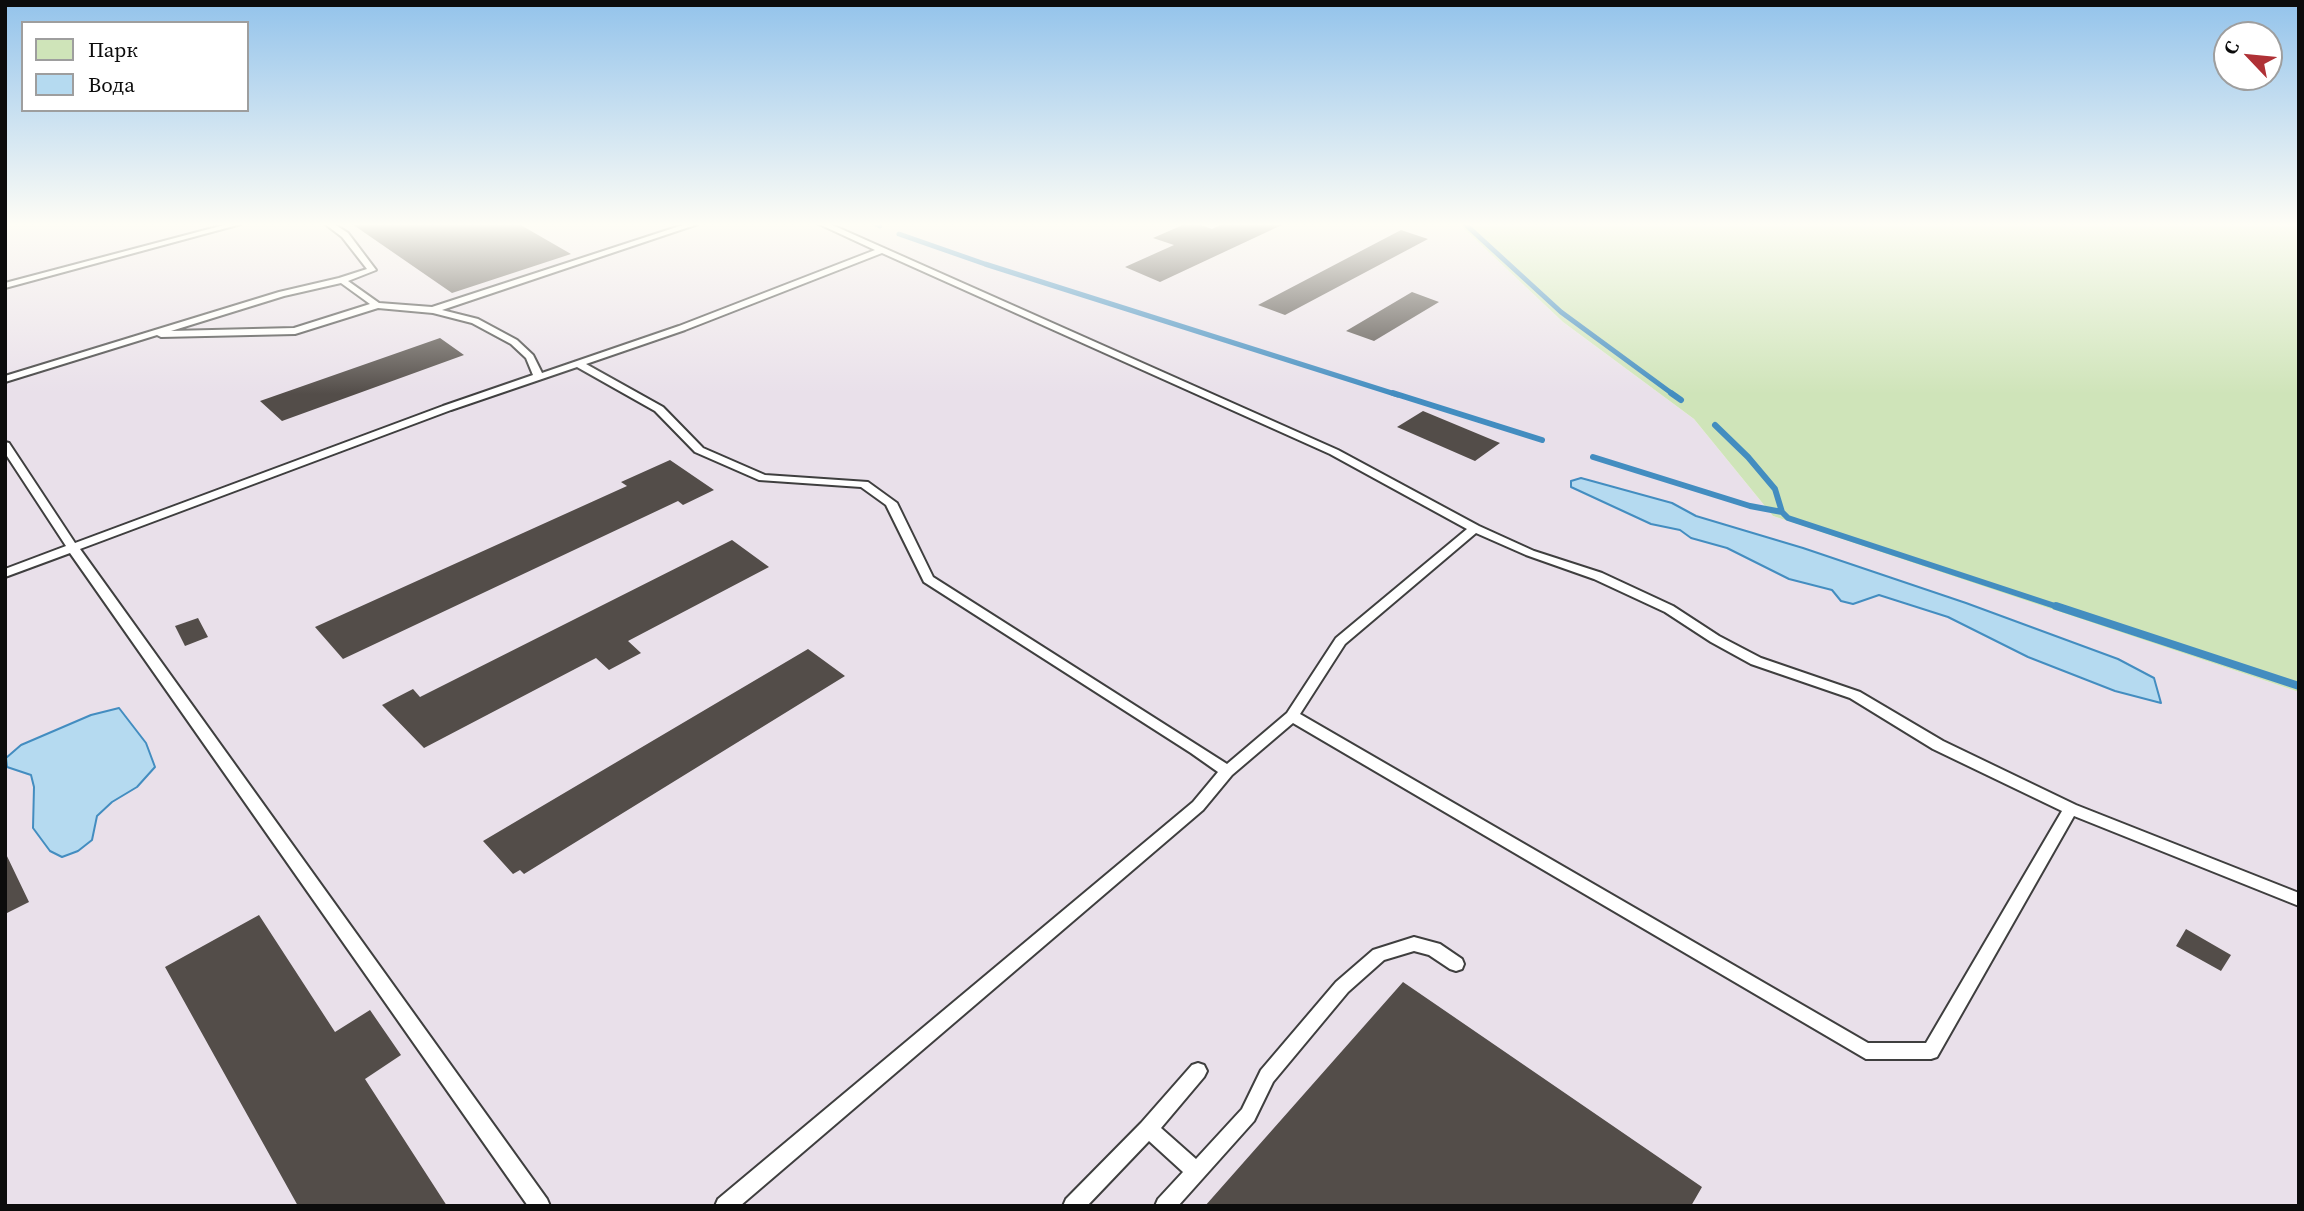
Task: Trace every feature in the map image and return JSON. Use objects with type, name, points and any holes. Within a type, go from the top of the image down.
[{"type":"lane","points":[[5,286],[26,281]]},
{"type":"lane","points":[[5,379],[282,294],[340,281]]},
{"type":"lane","points":[[343,281],[377,305]]},
{"type":"lane","points":[[433,310],[522,281]]},
{"type":"lane","points":[[5,573],[538,375],[579,364],[802,281]]},
{"type":"lane","points":[[951,281],[1334,452],[1475,528],[1530,553],[1598,576],[1670,608],[1715,639],[1756,661],[1855,695],[1938,745],[2071,809],[2299,900]]},
{"type":"lane","points":[[152,334],[295,331],[377,305],[433,310],[475,321],[514,342],[530,357],[538,375]]},
{"type":"lane","points":[[579,364],[659,409],[699,450],[763,478],[864,484],[891,503],[928,579],[1227,771]]},
{"type":"lane","points":[[5,445],[73,548],[540,1206]]},
{"type":"lane","points":[[725,1206],[1198,806],[1227,771],[1292,716],[1340,642],[1475,528]]},
{"type":"lane","points":[[1292,716],[1866,1051],[1931,1051],[2071,809]]},
{"type":"lane","points":[[1165,1206],[1248,1115],[1267,1076],[1342,987],[1378,955],[1414,944],[1434,949],[1456,964]]},
{"type":"lane","points":[[1073,1206],[1148,1129],[1198,1071]]},
{"type":"lane","points":[[1148,1129],[1196,1171]]},
{"type":"shaded area","points":[[5,281],[1519,281],[1563,322],[1694,419],[1773,516],[2299,692],[2299,1206],[5,1206]]},
{"type":"green space","points":[[1519,281],[2299,281],[2299,692],[1773,516],[1694,419],[1563,322]]},
{"type":"water","points":[[1581,478],[1672,503],[1696,516],[1803,548],[1966,603],[2118,659],[2154,678],[2161,703],[2115,691],[2028,657],[1948,617],[1879,595],[1853,604],[1841,601],[1832,590],[1789,579],[1727,548],[1691,538],[1680,530],[1651,524],[1571,487],[1571,481]]},
{"type":"water","points":[[119,708],[146,743],[155,767],[137,787],[112,802],[97,816],[92,840],[78,851],[62,857],[50,851],[33,828],[34,787],[31,775],[7,767],[6,758],[21,745],[91,715]]},
{"type":"building","points":[[434,281],[490,281],[452,293]]},
{"type":"building","points":[[1305,281],[1350,281],[1285,315],[1258,305]]},
{"type":"building","points":[[1412,292],[1439,302],[1374,341],[1346,331]]},
{"type":"building","points":[[440,338],[464,355],[282,421],[260,401]]},
{"type":"building","points":[[1423,411],[1500,443],[1475,461],[1397,427]]},
{"type":"building","points":[[670,460],[714,490],[683,505],[678,501],[343,659],[315,627],[627,486],[621,482]]},
{"type":"building","points":[[732,540],[769,567],[628,641],[641,653],[609,670],[596,658],[424,748],[382,705],[413,689],[420,697]]},
{"type":"building","points":[[198,618],[208,637],[185,646],[175,626]]},
{"type":"building","points":[[808,649],[845,676],[524,874],[520,870],[513,874],[483,841]]},
{"type":"building","points":[[5,852],[29,902],[5,914]]},
{"type":"building","points":[[259,915],[335,1032],[370,1010],[401,1055],[365,1079],[447,1206],[298,1206],[165,967]]},
{"type":"building","points":[[2186,929],[2231,955],[2221,971],[2176,946]]},
{"type":"building","points":[[1403,982],[1702,1187],[1691,1206],[1205,1206]]},
{"type":"waterway","points":[[1037,281],[1398,395]]},
{"type":"waterway","points":[[1527,281],[1561,312],[1674,395]]},
{"type":"waterway","points":[[1393,393],[1542,440]]},
{"type":"waterway","points":[[1671,393],[1681,400]]},
{"type":"waterway","points":[[1715,425],[1748,457],[1775,489],[1782,512]]},
{"type":"waterway","points":[[1593,457],[1750,506],[1782,512]]},
{"type":"waterway","points":[[1782,512],[1788,518],[2061,608]]},
{"type":"waterway","points":[[2056,606],[2299,686]]}]
